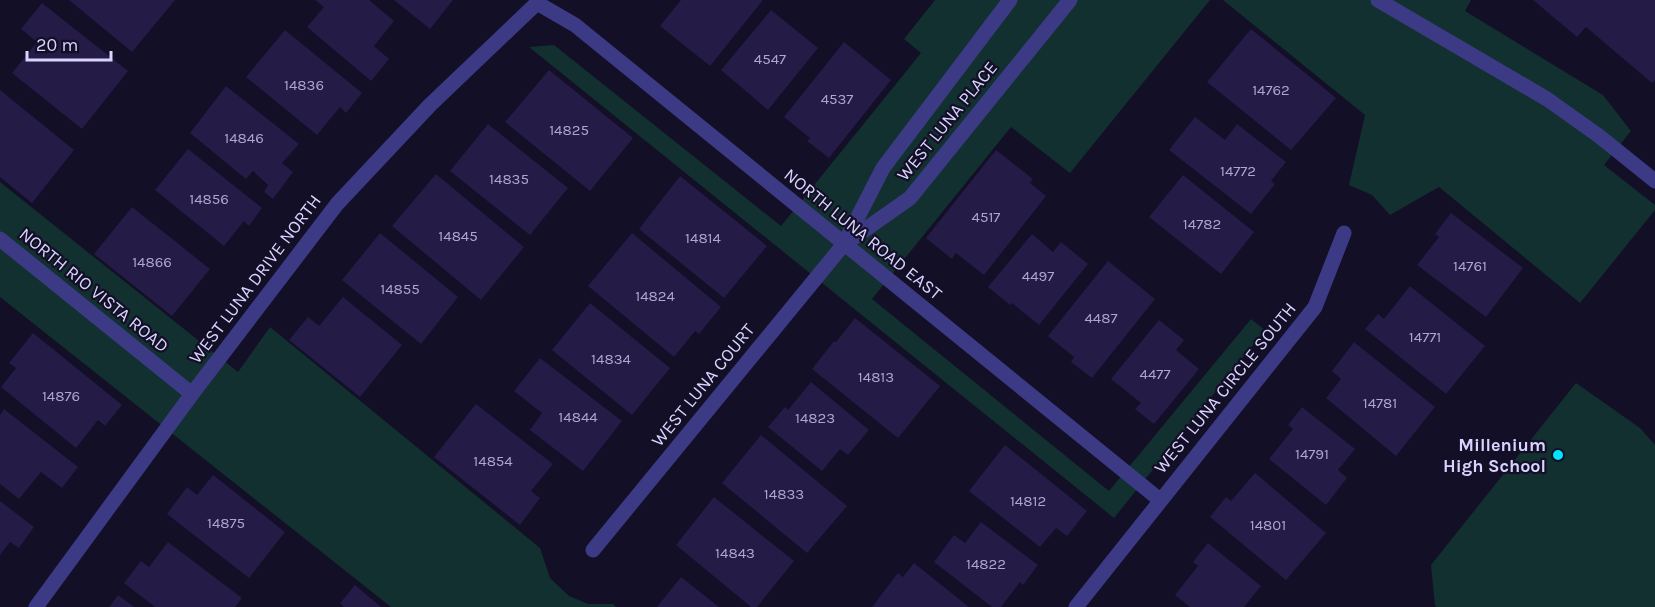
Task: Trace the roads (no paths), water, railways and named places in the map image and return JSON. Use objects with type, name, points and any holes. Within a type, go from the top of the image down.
[{"type":"street","name":"WEST LUNA PLACE","points":[[844,244],[883,168],[1010,0]]},
{"type":"street","name":"WEST LUNA PLACE","points":[[844,244],[910,198],[1070,0]]},
{"type":"street","points":[[1378,0],[1547,99],[1653,176]]},
{"type":"street","name":"NORTH LUNA ROAD EAST","points":[[537,3],[574,25],[1161,500]]},
{"type":"street","name":"WEST LUNA DRIVE NORTH","points":[[36,607],[192,394],[337,204],[430,105],[537,3]]},
{"type":"street","name":"WEST LUNA CIRCLE SOUTH","points":[[1076,607],[1315,308],[1344,233]]},
{"type":"street","name":"NORTH RIO VISTA ROAD","points":[[0,239],[192,394]]},
{"type":"street","name":"WEST LUNA COURT","points":[[593,550],[844,244]]},
{"type":"place","name":"Millenium High School","points":[[1558,455]]}]
